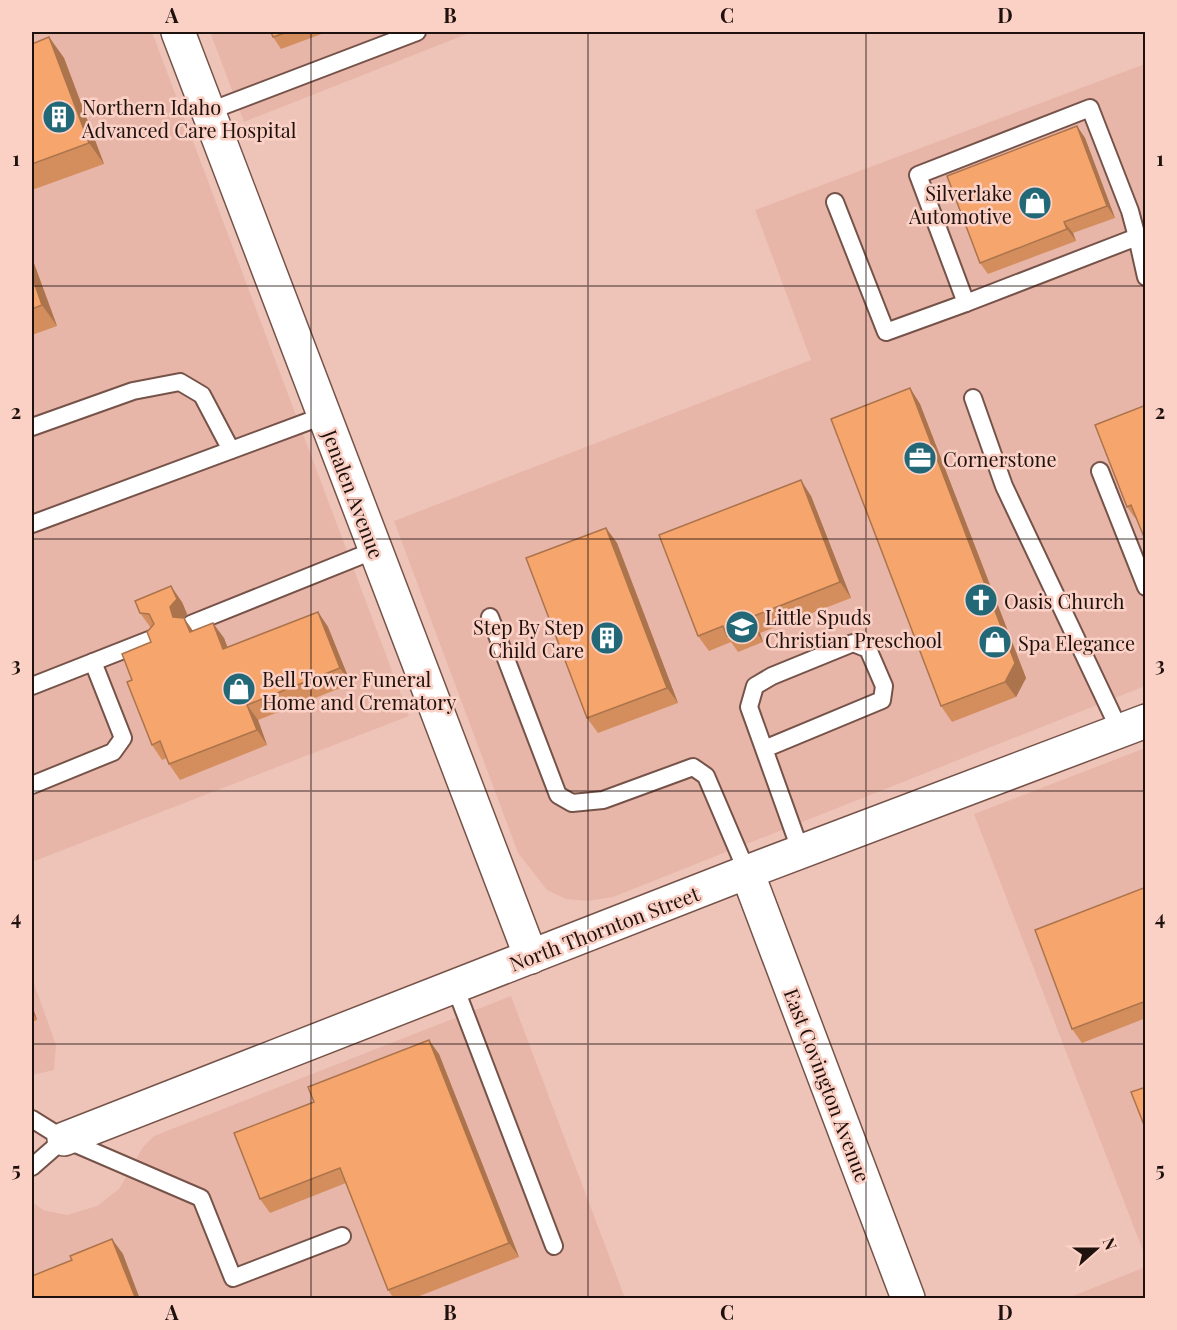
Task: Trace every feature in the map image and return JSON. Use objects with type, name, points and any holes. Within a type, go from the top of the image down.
[{"type":"street","name":"Jenalen Avenue","points":[[178,32],[531,957]]},
{"type":"street","name":"North Thornton Street","points":[[64,1139],[747,872],[1133,726]]},
{"type":"street","name":"East Covington Avenue","points":[[747,872],[908,1299]]},
{"type":"lane","points":[[207,112],[417,32]]},
{"type":"lane","points":[[966,303],[918,175],[1090,108],[1138,208],[1137,237],[1146,277]]},
{"type":"lane","points":[[835,202],[886,332],[1137,237]]},
{"type":"lane","points":[[32,427],[134,391],[180,382],[202,395],[231,450]]},
{"type":"lane","points":[[973,398],[1004,486],[1133,726]]},
{"type":"lane","points":[[32,524],[323,416]]},
{"type":"lane","points":[[1100,471],[1146,587]]},
{"type":"lane","points":[[191,624],[375,550]]},
{"type":"lane","points":[[490,617],[558,795],[572,803],[603,800],[693,767],[706,776],[747,872]]},
{"type":"lane","points":[[32,686],[154,638]]},
{"type":"lane","points":[[764,748],[882,700],[884,686],[868,649],[853,643],[772,676],[755,686],[749,707],[801,852]]},
{"type":"lane","points":[[32,784],[113,752],[123,738],[93,662]]},
{"type":"lane","points":[[455,987],[554,1246]]},
{"type":"lane","points":[[32,1119],[64,1139],[201,1198],[233,1278],[342,1236]]},
{"type":"lane","points":[[32,1167],[64,1139]]},
{"type":"shaded area","points":[[32,32],[152,32],[409,716],[32,862]]},
{"type":"shaded area","points":[[210,32],[472,32],[244,122]]},
{"type":"shaded area","points":[[1145,64],[1145,686],[613,897],[588,901],[566,899],[547,890],[518,853],[394,521],[811,360],[755,210]]},
{"type":"shaded area","points":[[1145,748],[1145,1256],[974,814]]},
{"type":"shaded area","points":[[32,978],[56,1045],[54,1070],[32,1075]]},
{"type":"shaded area","points":[[511,996],[625,1298],[32,1298],[32,1202],[43,1210],[67,1215],[97,1206],[119,1189],[143,1147],[154,1136]]},
{"type":"shaded area","points":[[1145,1267],[1145,1298],[1068,1298]]},
{"type":"building","points":[[271,32],[288,32],[273,37]]},
{"type":"building","name":"Northern Idaho Advanced Care Hospital","points":[[49,37],[89,143],[32,164],[32,44]]},
{"type":"building","name":"Silverlake Automotive","points":[[1077,126],[1107,206],[1064,222],[1067,229],[980,263],[947,176]]},
{"type":"building","points":[[32,276],[42,305],[32,309]]},
{"type":"building","points":[[910,388],[1015,663],[1005,682],[941,706],[831,419]]},
{"type":"building","points":[[1146,405],[1146,542],[1131,505],[1127,507],[1095,425]]},
{"type":"building","points":[[801,480],[840,582],[749,618],[752,626],[727,636],[723,626],[698,636],[659,535]]},
{"type":"building","name":"Step By Step Child Care","points":[[606,528],[667,688],[587,718],[526,558]]},
{"type":"building","name":"Bell Tower Funeral Home and Crematory","points":[[171,586],[177,599],[170,607],[173,617],[184,618],[190,632],[213,623],[223,649],[318,612],[340,668],[247,705],[257,730],[169,764],[160,741],[152,745],[127,682],[132,680],[122,654],[151,642],[147,632],[154,624],[149,614],[140,613],[135,601]]},
{"type":"building","points":[[1146,887],[1146,1001],[1072,1029],[1035,930]]},
{"type":"building","points":[[429,1040],[509,1243],[388,1290],[340,1168],[260,1199],[234,1133],[314,1102],[308,1087]]},
{"type":"building","points":[[1146,1087],[1146,1130],[1131,1092]]},
{"type":"building","points":[[112,1239],[135,1297],[132,1299],[32,1299],[32,1276],[72,1260],[70,1256]]},
{"type":"place","name":"Northern Idaho Advanced Care Hospital","points":[[59,117]]},
{"type":"place","name":"Silverlake Automotive","points":[[1035,203]]},
{"type":"place","name":"Cornerstone","points":[[920,458]]},
{"type":"place","name":"Oasis Church","points":[[981,600]]},
{"type":"place","name":"Little Spuds Christian Preschool","points":[[742,627]]},
{"type":"place","name":"Step By Step Child Care","points":[[607,638]]},
{"type":"place","name":"Spa Elegance","points":[[995,642]]},
{"type":"place","name":"Bell Tower Funeral Home and Crematory","points":[[239,689]]}]
